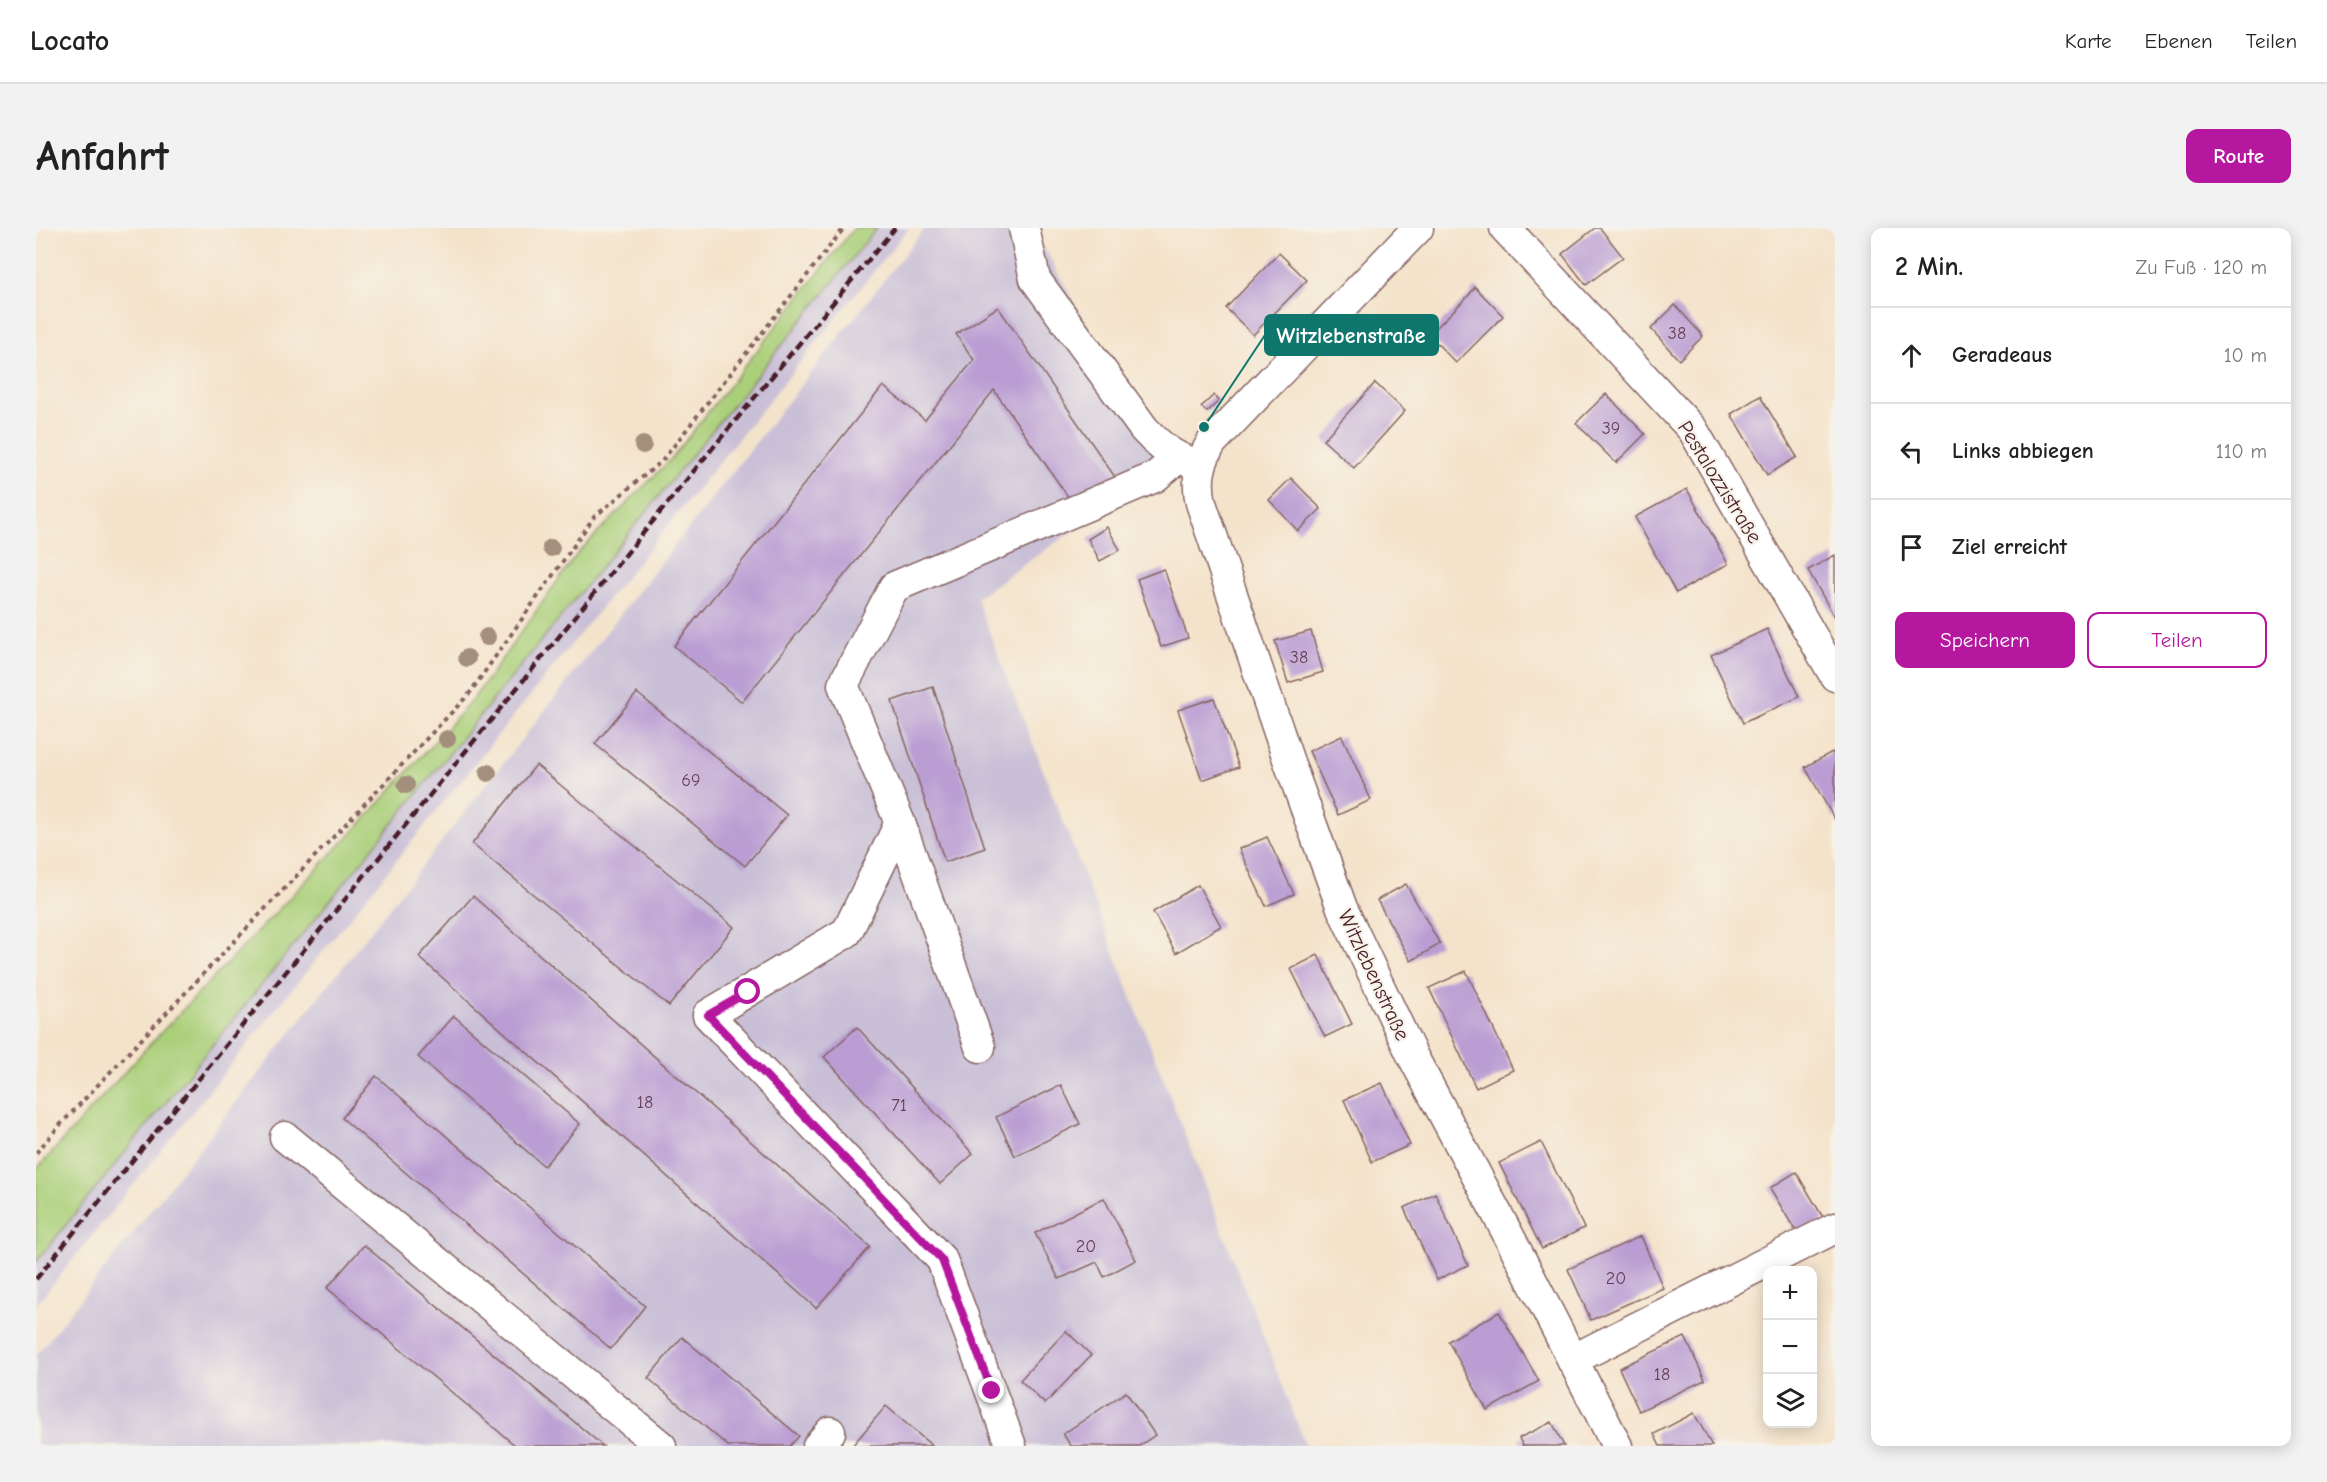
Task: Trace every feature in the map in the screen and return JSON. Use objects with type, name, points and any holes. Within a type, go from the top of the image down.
[{"type":"street","points":[[1024,228],[1035,279],[1144,429],[1165,451],[1192,466]]},
{"type":"street","points":[[980,1047],[900,823],[843,686],[894,587],[1155,477],[1192,466],[1212,442],[1418,228]]},
{"type":"street","name":"Pestalozzistraße","points":[[1505,228],[1693,430],[1835,676]]},
{"type":"street","name":"Witzlebenstraße","points":[[1192,466],[1201,503],[1342,908],[1464,1168],[1572,1373],[1587,1407],[1617,1446]]},
{"type":"street","points":[[900,823],[847,932],[708,1015],[942,1260],[1011,1446]]},
{"type":"street","points":[[285,1137],[661,1446]]},
{"type":"street","points":[[1572,1373],[1835,1228]]},
{"type":"path","points":[[36,1153],[68,1116],[469,694],[594,517],[662,461],[844,228]]},
{"type":"shaded area","points":[[877,228],[909,228],[36,1305],[36,1262]]},
{"type":"shaded area","points":[[925,228],[1033,228],[1144,429],[1178,458],[976,598],[1306,1446],[36,1446],[36,1356]]},
{"type":"green space","points":[[854,228],[877,228],[36,1262],[36,1170],[150,1044],[365,819],[474,698],[577,554],[671,459]]},
{"type":"building","points":[[1595,228],[1600,228],[1623,257],[1586,285],[1562,254]]},
{"type":"building","points":[[1279,253],[1307,280],[1253,335],[1226,308]]},
{"type":"building","points":[[1475,287],[1503,316],[1456,363],[1429,335]]},
{"type":"building","points":[[1675,305],[1703,336],[1679,360],[1651,329]]},
{"type":"building","points":[[998,307],[1115,477],[1073,504],[994,390],[742,702],[674,646],[883,386],[925,420],[974,360],[956,334]]},
{"type":"building","points":[[1375,383],[1405,411],[1354,468],[1323,440]]},
{"type":"building","points":[[1606,394],[1645,434],[1616,463],[1576,423]]},
{"type":"building","points":[[1214,395],[1219,401],[1207,412],[1201,407]]},
{"type":"building","points":[[1760,396],[1797,457],[1767,475],[1731,414]]},
{"type":"building","points":[[1291,478],[1321,509],[1298,531],[1269,500]]},
{"type":"building","points":[[1687,489],[1728,564],[1676,593],[1635,517]]},
{"type":"building","points":[[1107,527],[1120,550],[1100,561],[1088,539]]},
{"type":"building","points":[[1835,555],[1835,618],[1808,570]]},
{"type":"building","points":[[1164,569],[1188,638],[1161,647],[1137,579]]},
{"type":"building","points":[[1767,629],[1799,697],[1743,723],[1711,655]]},
{"type":"building","points":[[1311,631],[1323,672],[1288,683],[1275,641]]},
{"type":"building","points":[[933,687],[985,848],[945,862],[892,701]]},
{"type":"building","points":[[637,693],[787,815],[745,866],[595,744]]},
{"type":"building","points":[[1214,698],[1239,767],[1202,780],[1178,710]]},
{"type":"building","points":[[1342,736],[1371,800],[1338,815],[1309,751]]},
{"type":"building","points":[[1832,752],[1835,757],[1835,820],[1805,767]]},
{"type":"building","points":[[536,765],[734,927],[669,1006],[472,844]]},
{"type":"building","points":[[1267,837],[1294,894],[1266,906],[1239,849]]},
{"type":"building","points":[[1406,884],[1440,944],[1411,961],[1377,900]]},
{"type":"building","points":[[1198,885],[1221,926],[1176,953],[1153,912]]},
{"type":"building","points":[[473,896],[870,1247],[816,1308],[419,957]]},
{"type":"building","points":[[1318,955],[1352,1024],[1325,1037],[1291,969]]},
{"type":"building","points":[[1466,971],[1513,1070],[1476,1088],[1429,988]]},
{"type":"building","points":[[454,1016],[580,1124],[544,1166],[418,1057]]},
{"type":"building","points":[[857,1027],[973,1154],[940,1184],[824,1057]]},
{"type":"building","points":[[376,1076],[645,1306],[611,1349],[342,1118]]},
{"type":"building","points":[[1382,1083],[1410,1145],[1372,1162],[1344,1100]]},
{"type":"building","points":[[1061,1085],[1080,1124],[1015,1156],[996,1117]]},
{"type":"building","points":[[1541,1142],[1584,1228],[1542,1249],[1499,1163]]},
{"type":"building","points":[[1796,1172],[1824,1219],[1798,1235],[1770,1188]]},
{"type":"building","points":[[1435,1193],[1468,1265],[1437,1280],[1404,1208]]},
{"type":"building","points":[[1104,1198],[1136,1260],[1104,1277],[1097,1262],[1059,1279],[1035,1233]]},
{"type":"building","points":[[1641,1236],[1663,1288],[1591,1320],[1568,1269]]},
{"type":"building","points":[[364,1245],[603,1446],[516,1446],[327,1288]]},
{"type":"building","points":[[1499,1312],[1539,1381],[1487,1410],[1448,1341]]},
{"type":"building","points":[[1066,1331],[1091,1355],[1045,1404],[1020,1380]]},
{"type":"building","points":[[682,1337],[799,1436],[790,1446],[728,1446],[648,1378]]},
{"type":"building","points":[[1685,1337],[1705,1380],[1639,1411],[1619,1368]]},
{"type":"building","points":[[1126,1392],[1155,1435],[1139,1446],[1071,1446],[1063,1434]]},
{"type":"building","points":[[886,1406],[932,1446],[852,1446]]},
{"type":"building","points":[[1694,1413],[1712,1446],[1660,1446],[1654,1434]]},
{"type":"building","points":[[1552,1422],[1564,1446],[1523,1446],[1519,1438]]},
{"type":"railway","points":[[36,1279],[697,467],[895,228]]},
{"type":"place","name":"Witzlebenstraße","points":[[1204,427]]},
{"type":"route","points":[[748,992],[708,1015],[942,1260],[992,1391]]}]
